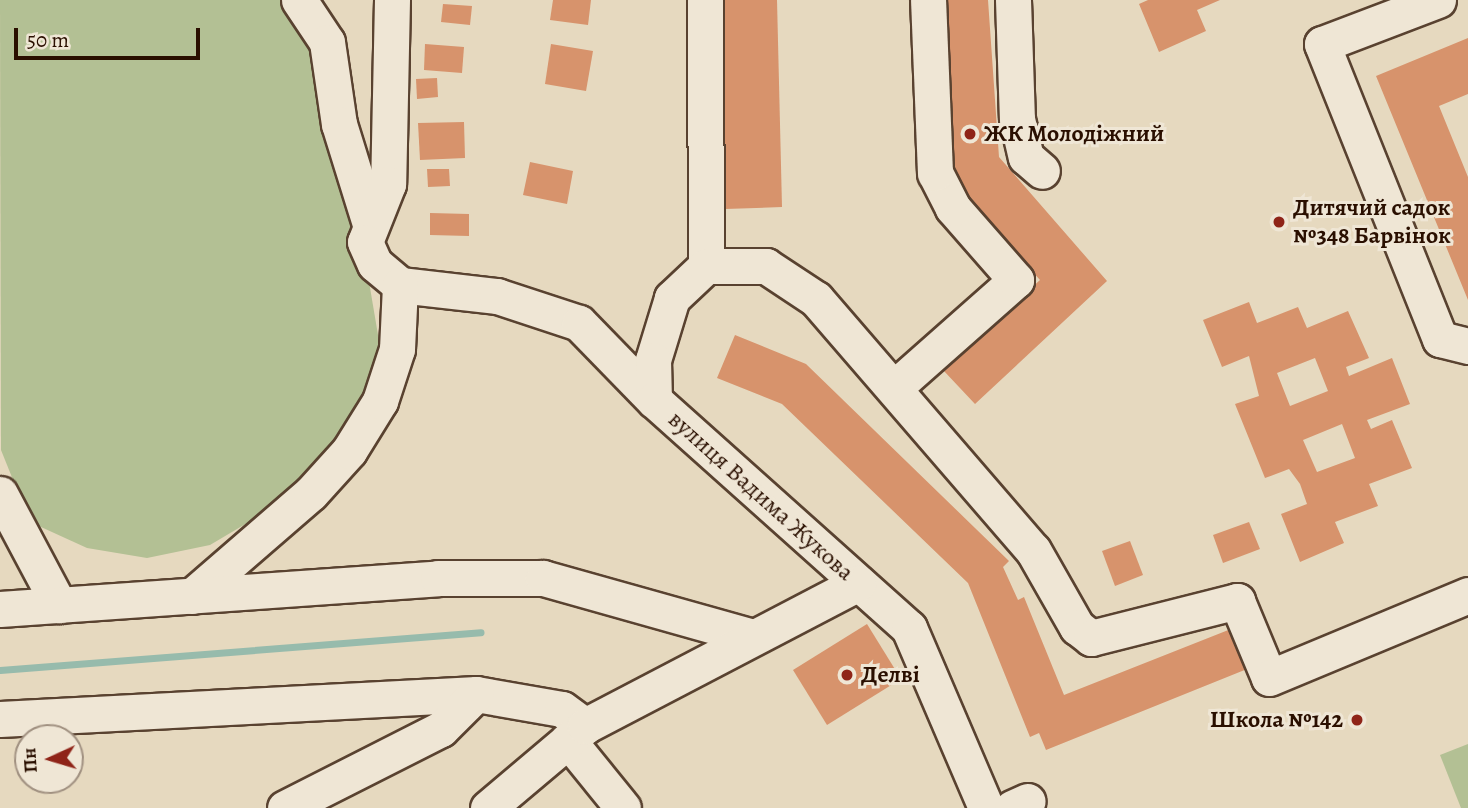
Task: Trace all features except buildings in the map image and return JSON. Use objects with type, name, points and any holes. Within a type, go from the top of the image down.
[{"type":"street","points":[[299,0],[327,42],[339,124],[369,222]]},
{"type":"street","points":[[392,0],[388,184],[369,222],[366,242],[375,264],[400,285],[518,301],[579,323],[654,400]]},
{"type":"street","points":[[705,0],[706,266],[766,265],[794,279],[894,388],[1034,550],[1077,627],[1091,638],[1237,601],[1269,678],[1468,594]]},
{"type":"street","points":[[894,388],[1016,280],[953,208],[936,173],[928,0]]},
{"type":"street","points":[[1013,0],[1017,120],[1026,156],[1042,171]]},
{"type":"street","points":[[1438,0],[1322,44],[1440,340],[1468,346]]},
{"type":"street","name":"вулиця Вадима Жукова","points":[[706,266],[668,309],[653,360],[654,400],[909,628],[986,808]]},
{"type":"street","points":[[192,596],[311,493],[349,451],[380,401],[397,349],[400,285]]},
{"type":"street","points":[[0,494],[59,606]]},
{"type":"street","points":[[0,609],[438,578],[543,578],[750,636]]},
{"type":"street","points":[[488,808],[576,733],[750,636],[858,583]]},
{"type":"street","points":[[285,808],[441,729],[476,694]]},
{"type":"street","points":[[0,719],[476,694],[562,709],[622,808]]},
{"type":"green space","points":[[0,0],[281,0],[316,63],[365,258],[379,341],[375,389],[319,460],[264,513],[210,545],[147,558],[87,548],[30,522],[1,450]]},
{"type":"green space","points":[[1468,744],[1468,808],[1461,808],[1440,755]]},
{"type":"waterway","points":[[0,670],[481,632]]},
{"type":"place","name":"ЖК Молодіжний","points":[[970,134]]},
{"type":"place","name":"Дитячий садок №348 Барвінок","points":[[1279,222]]},
{"type":"place","name":"Делві","points":[[847,675]]},
{"type":"place","name":"Школа №142","points":[[1357,720]]}]
